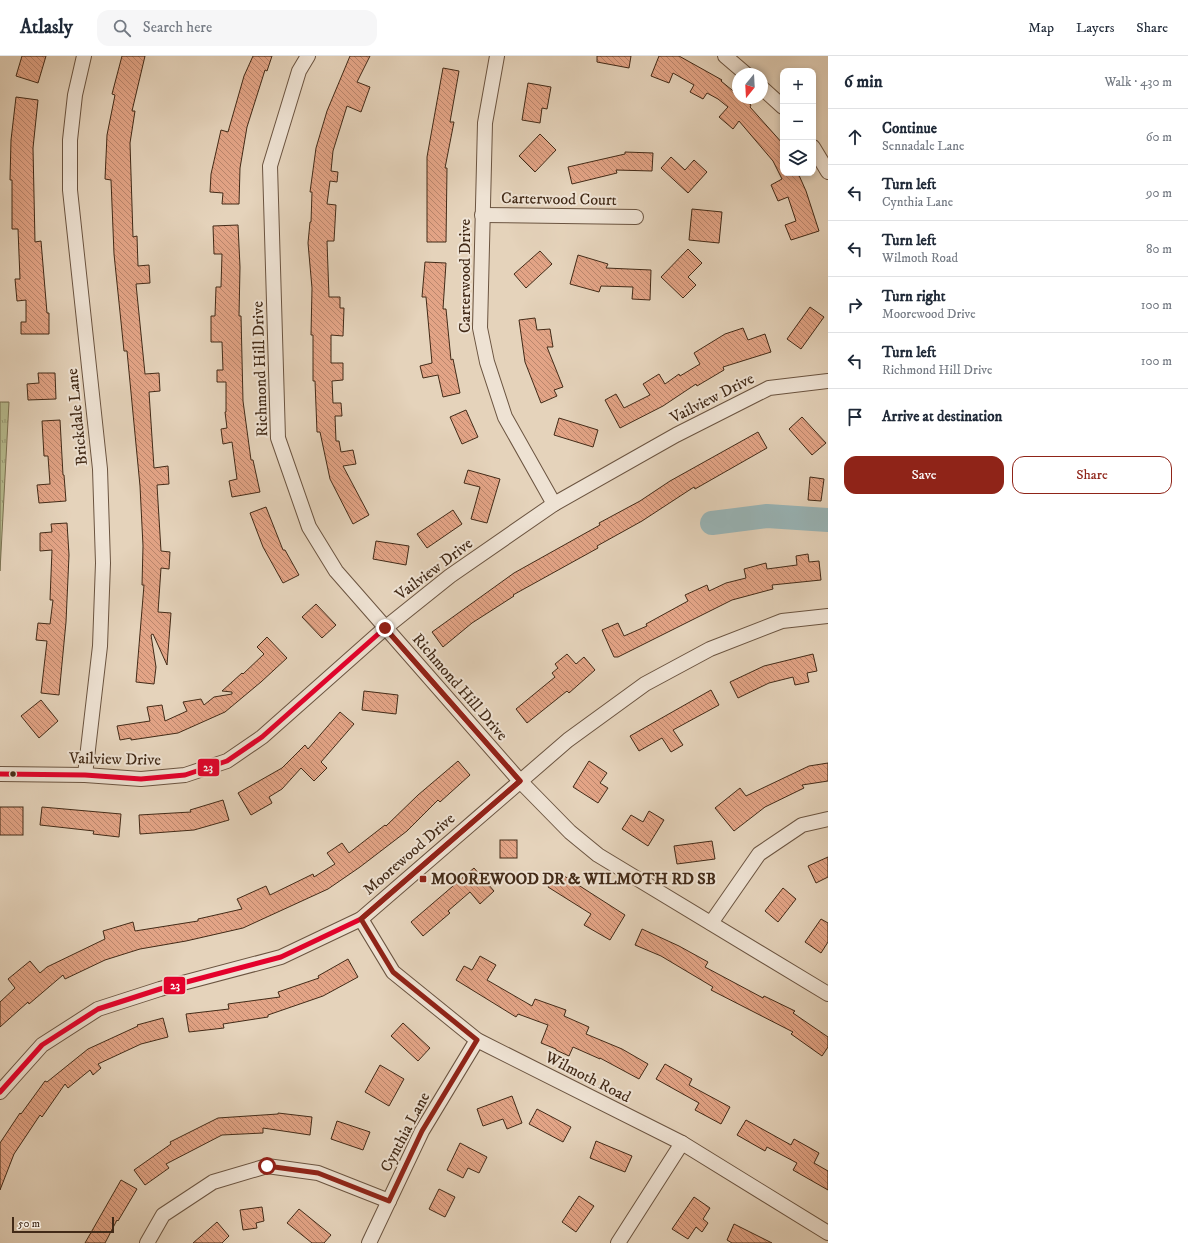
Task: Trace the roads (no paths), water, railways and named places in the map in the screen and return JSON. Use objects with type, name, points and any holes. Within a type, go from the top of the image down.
[{"type":"street","name":"Brickdale Lane","points":[[84,56],[75,95],[70,140],[70,190],[100,469],[104,563],[100,646],[85,775]]},
{"type":"street","name":"Richmond Hill Drive","points":[[308,56],[300,71],[270,166],[278,438],[309,528],[336,571],[520,781],[570,832],[598,855],[828,994]]},
{"type":"street","name":"Carterwood Drive","points":[[497,56],[485,123],[480,328],[487,362],[505,418],[554,504]]},
{"type":"street","points":[[725,56],[739,68]]},
{"type":"street","points":[[768,93],[780,104]]},
{"type":"street","points":[[816,152],[828,172]]},
{"type":"street","name":"Carterwood Court","points":[[482,214],[636,217]]},
{"type":"street","name":"Vailview Drive","points":[[0,774],[85,775],[141,779],[185,775],[227,761],[262,737],[385,628],[450,576],[554,504],[676,435],[769,388],[828,381]]},
{"type":"street","name":"Moorewood Drive","points":[[0,1092],[42,1045],[98,1009],[160,989],[281,957],[361,919],[568,740],[645,684],[710,649],[782,621],[828,616]]},
{"type":"street","points":[[711,923],[759,854],[802,825],[828,819]]},
{"type":"street","name":"Wilmoth Road","points":[[361,919],[393,972],[477,1040],[682,1143],[828,1233]]},
{"type":"street","name":"Cynthia Lane","points":[[369,1243],[422,1131],[477,1040]]},
{"type":"street","points":[[618,1243],[682,1143]]},
{"type":"street","points":[[147,1243],[163,1215],[213,1182],[267,1166],[318,1173],[389,1201]]},
{"type":"waterway","points":[[712,523],[767,516],[828,520]]},
{"type":"place","name":"MOOREWOOD DR & WILMOTH RD SB","points":[[423,879]]}]
